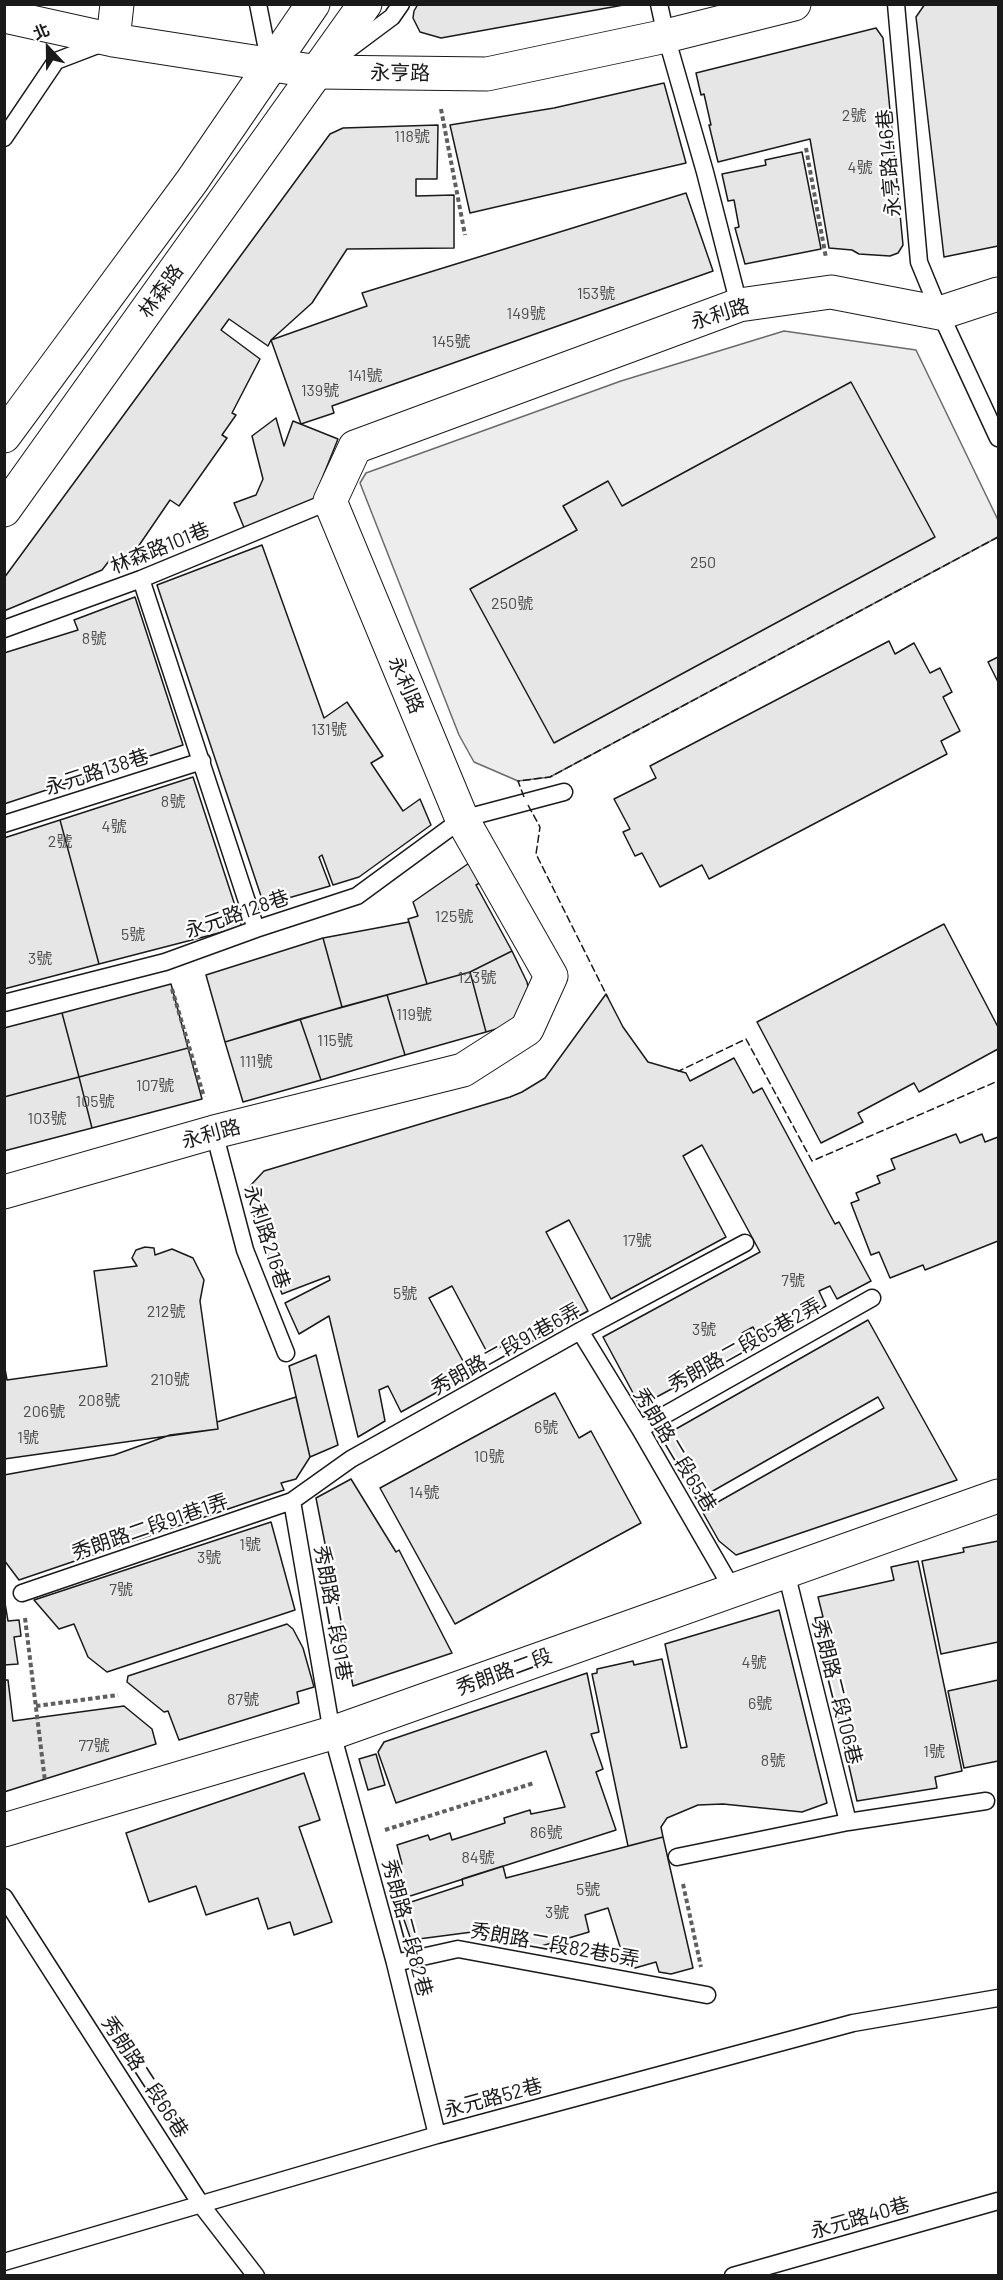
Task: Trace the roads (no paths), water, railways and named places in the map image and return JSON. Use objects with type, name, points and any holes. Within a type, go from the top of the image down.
[{"type":"street","points":[[112,40],[117,4]]},
{"type":"street","name":"林森路","points":[[4,436],[192,181],[313,4]]},
{"type":"street","name":"林森路","points":[[4,510],[365,4]]},
{"type":"street","name":"永亨路","points":[[4,16],[112,40],[318,72],[487,74],[662,20],[794,4]]},
{"type":"street","name":"永利路","points":[[4,1192],[214,1132],[463,1070],[527,1029],[551,976],[462,819],[330,501],[355,447],[739,305],[831,292],[940,313],[999,294]]},
{"type":"street","name":"秀朗路二段","points":[[4,1830],[332,1733],[999,1496]]},
{"type":"lane","points":[[258,4],[270,65]]},
{"type":"lane","name":"林森路","points":[[318,72],[393,17],[401,4]]},
{"type":"lane","name":"永亨路146巷","points":[[896,4],[919,262],[940,313],[999,438]]},
{"type":"lane","points":[[662,20],[705,172],[739,305]]},
{"type":"lane","points":[[4,138],[56,61],[112,40]]},
{"type":"lane","name":"林森路101巷","points":[[4,629],[141,579],[330,501]]},
{"type":"lane","points":[[141,579],[256,929]]},
{"type":"lane","name":"永元路138巷","points":[[4,824],[202,761]]},
{"type":"lane","points":[[462,819],[564,792]]},
{"type":"lane","name":"永元路128巷","points":[[4,1003],[165,962],[357,896],[462,819]]},
{"type":"lane","name":"永利路216巷","points":[[214,1132],[245,1250],[286,1353]]},
{"type":"lane","name":"秀朗路二段91巷6弄","points":[[292,1501],[351,1459],[580,1331],[745,1243]]},
{"type":"lane","name":"秀朗路二段65巷2弄","points":[[640,1429],[872,1298]]},
{"type":"lane","name":"秀朗路二段65巷","points":[[580,1331],[734,1590]]},
{"type":"lane","name":"秀朗路二段91巷1弄","points":[[22,1593],[292,1501]]},
{"type":"lane","name":"秀朗路二段91巷","points":[[292,1501],[332,1733]]},
{"type":"lane","name":"秀朗路二段106巷","points":[[786,1572],[848,1822]]},
{"type":"lane","name":"秀朗路二段82巷","points":[[332,1733],[395,1963],[437,2135]]},
{"type":"lane","points":[[677,1857],[848,1822],[986,1801]]},
{"type":"lane","name":"秀朗路二段66巷","points":[[4,1898],[202,2206],[256,2276]]},
{"type":"lane","name":"秀朗路二段82巷5弄","points":[[395,1963],[458,1949],[707,1995]]},
{"type":"lane","name":"永元路52巷","points":[[4,2262],[202,2206],[437,2135],[853,2023],[999,1998]]},
{"type":"lane","name":"永元路40巷","points":[[733,2276],[999,2201]]}]
